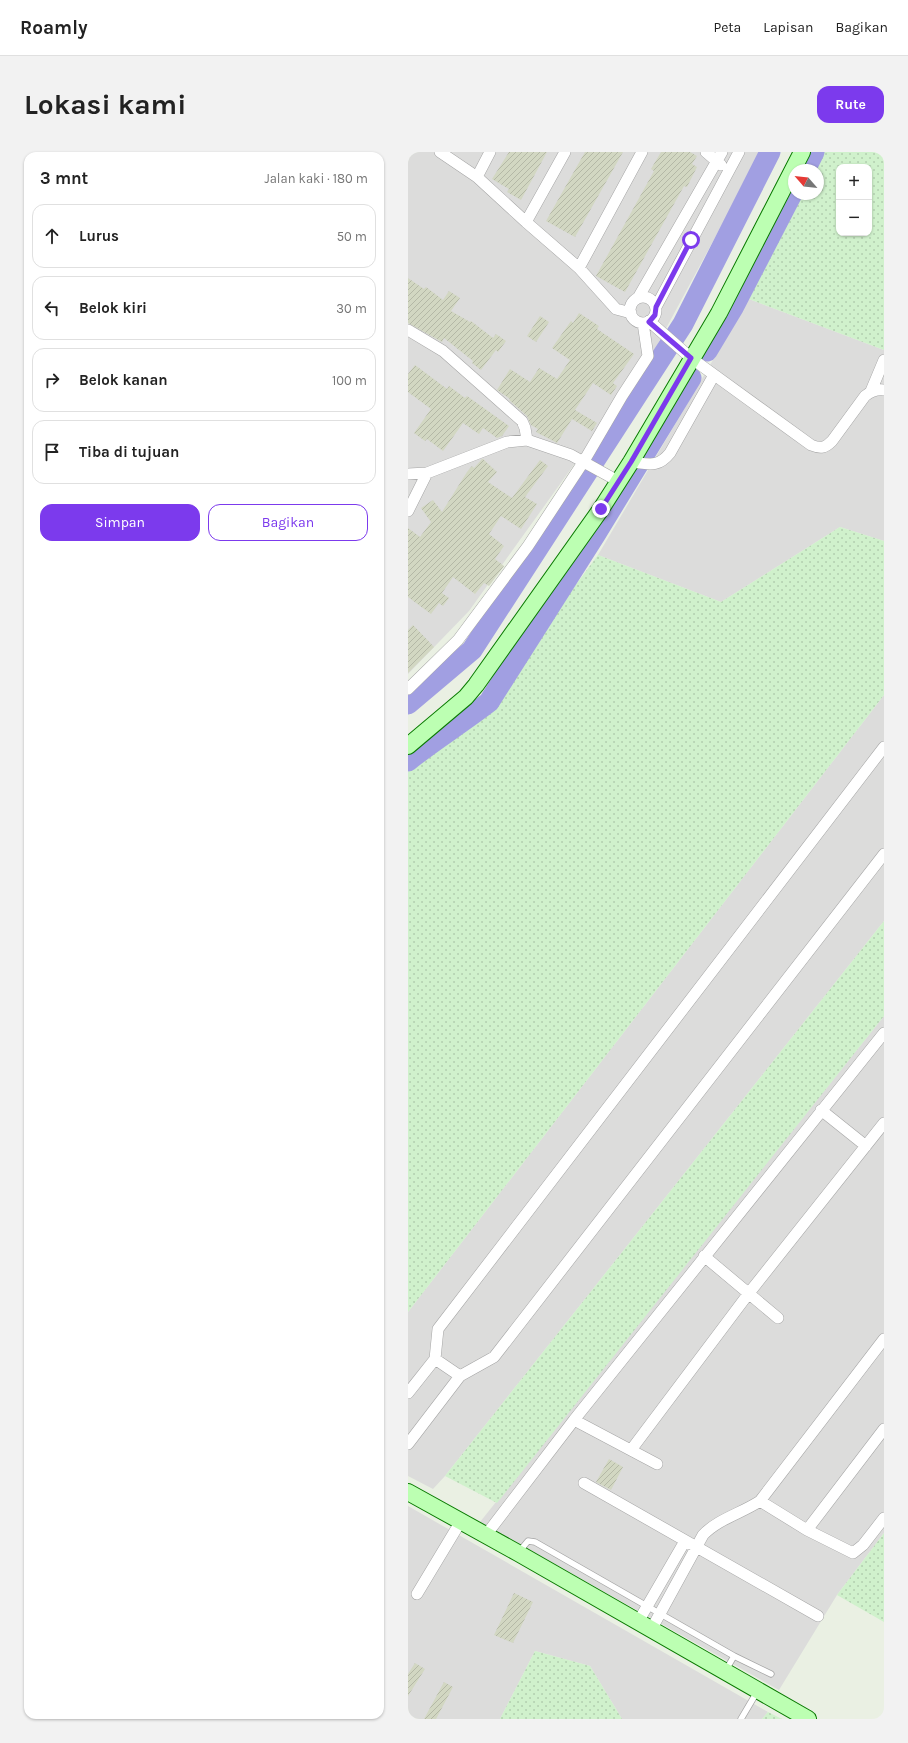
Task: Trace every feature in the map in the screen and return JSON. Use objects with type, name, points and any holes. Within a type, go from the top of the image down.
[{"type":"street","points":[[440,152],[477,177],[579,268],[611,304],[622,311],[630,313],[635,320],[646,322],[687,355],[811,445],[818,448],[825,447],[832,441],[865,396],[871,391],[884,390]]},
{"type":"street","points":[[477,177],[490,152]]},
{"type":"street","points":[[526,222],[564,152]]},
{"type":"street","points":[[579,268],[642,152]]},
{"type":"street","points":[[706,152],[719,157],[728,171]]},
{"type":"street","points":[[646,322],[655,315],[656,307],[739,152]]},
{"type":"street","points":[[408,746],[466,697],[476,685],[601,509],[613,478],[637,463],[687,355],[719,313],[802,152]]},
{"type":"street","points":[[630,313],[631,304],[638,298],[719,157]]},
{"type":"street","points":[[638,298],[649,298],[656,307]]},
{"type":"street","points":[[408,689],[458,640],[528,546],[587,463],[622,396],[648,356],[646,322]]},
{"type":"street","points":[[408,330],[443,350],[522,421],[527,440]]},
{"type":"street","points":[[871,391],[873,382],[884,360]]},
{"type":"street","points":[[637,463],[659,464],[670,453],[714,375]]},
{"type":"street","points":[[408,474],[427,474],[507,442],[527,440],[558,450],[587,463],[613,478]]},
{"type":"street","points":[[408,511],[427,474]]},
{"type":"street","points":[[408,1393],[435,1359],[438,1329],[884,747]]},
{"type":"street","points":[[408,1444],[460,1376],[494,1357],[884,854]]},
{"type":"street","points":[[486,1535],[574,1420],[704,1256],[884,1033]]},
{"type":"street","points":[[821,1110],[866,1146]]},
{"type":"street","points":[[631,1450],[749,1293],[884,1123]]},
{"type":"street","points":[[704,1256],[778,1318]]},
{"type":"street","points":[[644,1626],[660,1613],[696,1547],[708,1529],[750,1508],[760,1501],[884,1339]]},
{"type":"street","points":[[435,1359],[460,1376]]},
{"type":"street","points":[[574,1420],[657,1464]]},
{"type":"street","points":[[807,1530],[884,1429]]},
{"type":"street","points":[[584,1483],[818,1616]]},
{"type":"street","points":[[408,1492],[518,1553],[808,1719]]},
{"type":"street","points":[[760,1501],[807,1530],[853,1553],[863,1545],[884,1518]]},
{"type":"street","points":[[417,1594],[461,1521]]},
{"type":"street","points":[[644,1626],[648,1606],[685,1541]]},
{"type":"lane","points":[[518,1553],[528,1541],[535,1542],[734,1656],[771,1674]]},
{"type":"lane","points":[[725,1672],[734,1656]]},
{"type":"lane","points":[[741,1719],[758,1691]]},
{"type":"shaded area","points":[[408,152],[761,152],[649,360],[469,611],[408,674]]},
{"type":"shaded area","points":[[749,299],[884,350],[884,541],[840,527],[721,602],[598,555]]},
{"type":"shaded area","points":[[884,695],[884,921],[445,1476],[433,1489],[408,1476],[408,1312]]},
{"type":"shaded area","points":[[884,1016],[884,1533],[837,1595],[779,1690],[480,1522]]},
{"type":"shaded area","points":[[408,1506],[768,1712],[762,1719],[622,1719],[590,1666],[535,1651],[500,1719],[408,1719]]},
{"type":"green space","points":[[824,152],[884,152],[884,350],[749,299],[800,200],[824,200],[824,164],[818,164]]},
{"type":"green space","points":[[840,527],[884,541],[884,695],[408,1312],[408,772],[477,717],[598,555],[721,602]]},
{"type":"green space","points":[[884,921],[884,1016],[497,1503],[445,1476]]},
{"type":"green space","points":[[884,1533],[884,1622],[837,1595]]},
{"type":"green space","points":[[535,1651],[590,1666],[622,1719],[500,1719]]},
{"type":"green space","points":[[768,1712],[782,1719],[762,1719]]},
{"type":"building","points":[[509,152],[547,152],[521,200],[507,192],[509,189],[492,179]]},
{"type":"building","points":[[585,152],[623,152],[575,237],[546,221]]},
{"type":"building","points":[[661,152],[690,152],[697,156],[692,164],[697,167],[687,187],[684,186],[625,292],[596,276],[654,171],[651,169]]},
{"type":"building","points":[[408,278],[424,289],[426,287],[443,300],[449,291],[460,298],[451,311],[470,322],[471,321],[493,338],[496,334],[506,341],[498,352],[496,350],[481,370],[472,363],[473,361],[444,338],[442,342],[408,323]]},
{"type":"building","points":[[579,313],[599,326],[597,329],[634,354],[613,383],[617,386],[611,395],[593,383],[575,410],[597,423],[592,431],[572,419],[557,443],[536,432],[538,429],[531,425],[527,416],[509,400],[510,399],[497,390],[510,369],[530,382],[539,368],[557,379],[570,360],[552,348],[571,321],[573,323]]},
{"type":"building","points":[[540,316],[549,322],[536,342],[527,336]]},
{"type":"building","points":[[415,365],[447,389],[449,386],[465,398],[467,396],[509,426],[502,436],[497,438],[483,428],[479,434],[463,423],[443,451],[427,439],[425,441],[414,433],[431,409],[408,392],[408,374]]},
{"type":"building","points":[[482,459],[497,472],[488,482],[512,498],[540,460],[548,466],[525,497],[537,504],[521,529],[501,516],[489,534],[504,546],[495,559],[504,566],[489,586],[484,583],[475,594],[453,577],[442,593],[449,598],[443,606],[439,603],[431,614],[408,597],[408,528],[420,537],[431,522],[421,508],[433,500],[442,512],[467,472],[472,466],[474,468]]},
{"type":"building","points":[[413,625],[434,647],[408,673],[408,630]]},
{"type":"building","points":[[609,1459],[623,1467],[611,1490],[596,1482]]},
{"type":"building","points":[[514,1593],[533,1602],[513,1643],[494,1635]]},
{"type":"building","points":[[415,1663],[425,1669],[408,1696],[408,1674]]},
{"type":"building","points":[[444,1682],[453,1687],[436,1719],[424,1719]]},
{"type":"waterway","points":[[408,704],[472,650],[683,324],[770,152]]},
{"type":"waterway","points":[[808,164],[814,152]]},
{"type":"waterway","points":[[707,351],[734,306],[789,200]]},
{"type":"waterway","points":[[408,761],[489,702],[595,535],[691,378]]},
{"type":"route","points":[[601,509],[631,462],[691,358],[649,322],[655,315],[656,307],[691,240]]}]
